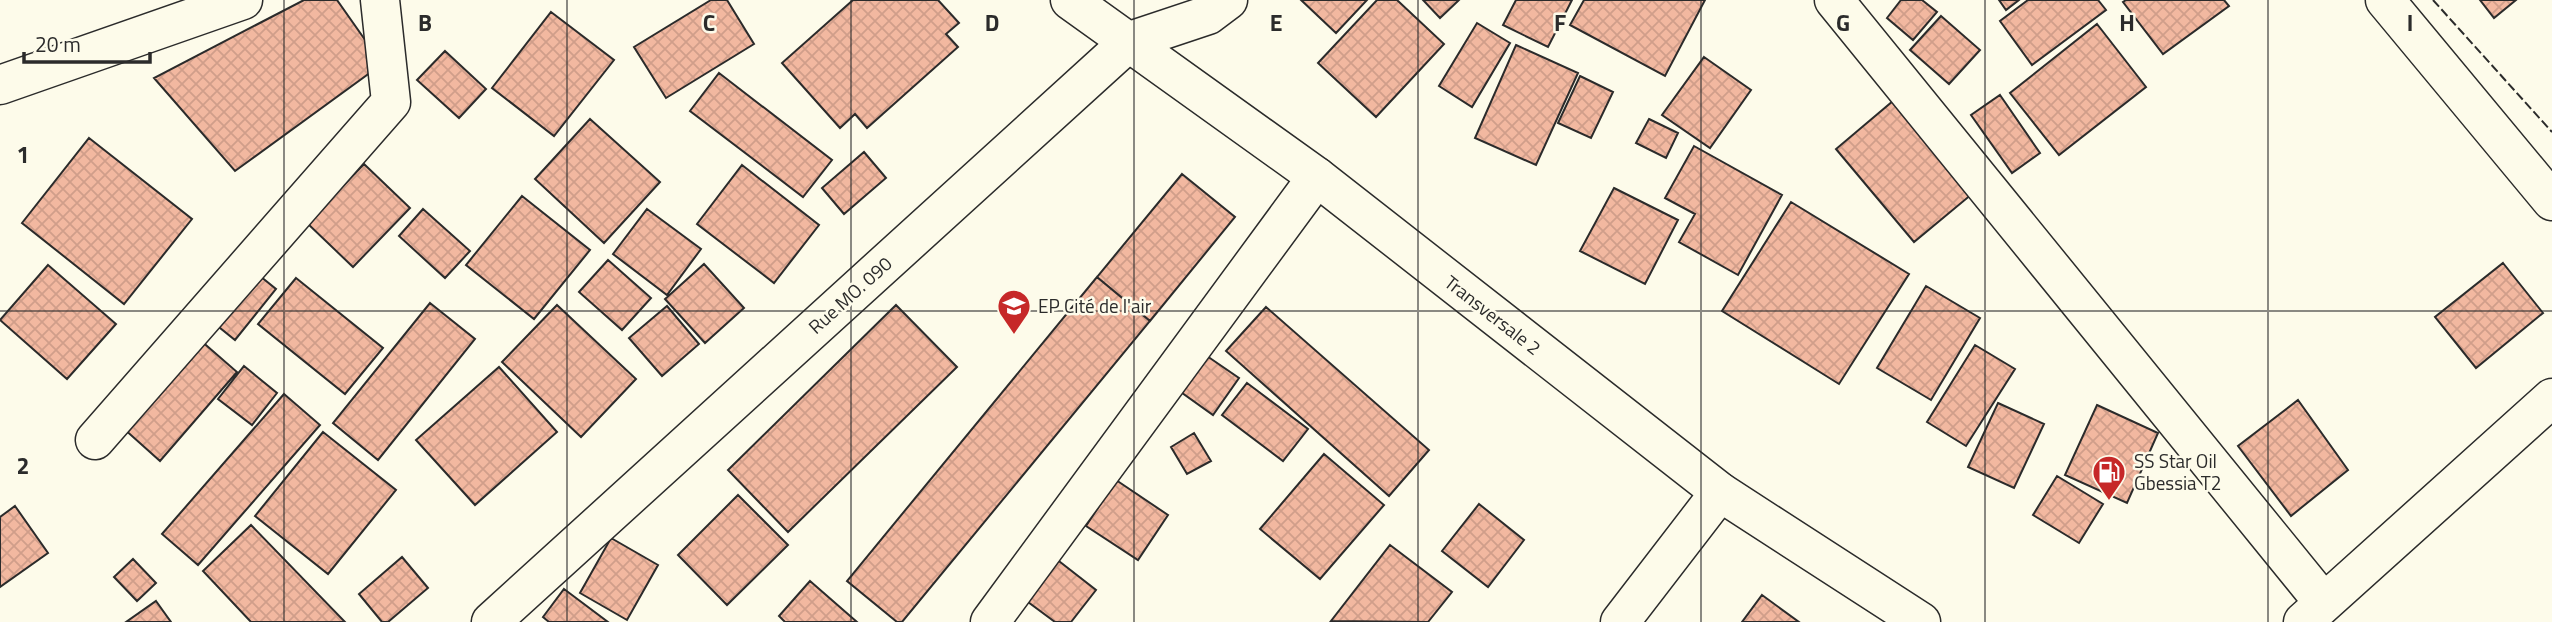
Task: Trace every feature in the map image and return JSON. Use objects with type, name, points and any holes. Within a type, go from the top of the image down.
[{"type":"street","points":[[0,85],[243,0]]},
{"type":"street","points":[[95,440],[391,102],[380,0]]},
{"type":"street","name":"Transversale 2","points":[[1070,0],[1317,177],[1720,492],[1921,622]]},
{"type":"street","name":"Rue MO. 090","points":[[491,622],[1130,41],[1208,15],[1228,0]]},
{"type":"street","points":[[1834,0],[2314,613],[2552,398]]},
{"type":"street","points":[[2385,0],[2552,201]]},
{"type":"street","points":[[990,622],[1317,177]]},
{"type":"street","points":[[1620,622],[1720,492]]},
{"type":"building","points":[[304,0],[337,0],[382,64],[235,171],[154,78]]},
{"type":"building","points":[[711,0],[727,0],[754,44],[666,98],[634,47]]},
{"type":"building","points":[[853,0],[938,0],[959,23],[946,34],[958,47],[867,128],[855,114],[840,128],[782,63]]},
{"type":"building","points":[[1301,0],[1367,0],[1336,33]]},
{"type":"building","points":[[1377,0],[1397,0],[1444,44],[1376,117],[1318,63]]},
{"type":"building","points":[[1423,0],[1459,0],[1440,18]]},
{"type":"building","points":[[1516,0],[1572,0],[1548,47],[1503,25]]},
{"type":"building","points":[[1584,0],[1705,0],[1665,76],[1570,25]]},
{"type":"building","points":[[1901,0],[1922,0],[1937,12],[1913,40],[1887,18]]},
{"type":"building","points":[[1999,0],[2019,0],[2006,10]]},
{"type":"building","points":[[2028,0],[2098,0],[2106,10],[2032,65],[2000,21]]},
{"type":"building","points":[[2224,0],[2229,6],[2163,54],[2123,2]]},
{"type":"building","points":[[2480,0],[2516,0],[2494,18]]},
{"type":"building","points":[[551,12],[614,60],[554,136],[492,88]]},
{"type":"building","points":[[1941,16],[1980,50],[1949,84],[1910,50]]},
{"type":"building","points":[[1477,23],[1510,43],[1472,107],[1439,86]]},
{"type":"building","points":[[2097,24],[2146,87],[2059,155],[2010,93]]},
{"type":"building","points":[[1516,45],[1578,73],[1536,165],[1475,138]]},
{"type":"building","points":[[445,51],[486,89],[459,118],[417,80]]},
{"type":"building","points":[[1704,57],[1751,90],[1710,148],[1662,115]]},
{"type":"building","points":[[719,73],[832,160],[803,197],[690,111]]},
{"type":"building","points":[[1580,76],[1613,92],[1591,138],[1558,123]]},
{"type":"building","points":[[2000,95],[2040,153],[2012,173],[1971,115]]},
{"type":"building","points":[[1893,101],[1972,194],[1914,242],[1836,149]]},
{"type":"building","points":[[590,119],[660,182],[604,243],[535,179]]},
{"type":"building","points":[[1649,119],[1678,133],[1666,158],[1636,143]]},
{"type":"building","points":[[89,138],[192,219],[124,304],[22,223]]},
{"type":"building","points":[[1694,146],[1782,195],[1738,275],[1679,242],[1695,214],[1665,198]]},
{"type":"building","points":[[864,152],[886,178],[844,214],[822,188]]},
{"type":"building","points":[[364,164],[410,208],[353,267],[307,223]]},
{"type":"building","points":[[742,165],[819,225],[774,283],[697,224]]},
{"type":"building","points":[[1182,174],[1235,217],[1150,321],[1097,277]]},
{"type":"building","points":[[1614,188],[1678,220],[1645,284],[1580,251]]},
{"type":"building","points":[[522,196],[590,250],[534,319],[466,265]]},
{"type":"building","points":[[1791,202],[1909,274],[1839,384],[1722,311]]},
{"type":"building","points":[[423,209],[470,251],[445,278],[399,236]]},
{"type":"building","points":[[647,209],[701,249],[667,295],[613,254]]},
{"type":"building","points":[[608,260],[651,298],[622,330],[579,292]]},
{"type":"building","points":[[2503,263],[2543,313],[2476,368],[2435,317]]},
{"type":"building","points":[[704,264],[744,308],[705,343],[665,299]]},
{"type":"building","points":[[48,265],[116,324],[67,379],[0,320]]},
{"type":"building","points":[[250,268],[276,289],[235,340],[209,319]]},
{"type":"building","points":[[1097,277],[1150,321],[902,622],[897,622],[847,581]]},
{"type":"building","points":[[296,278],[383,348],[345,394],[258,324]]},
{"type":"building","points":[[1926,286],[1980,318],[1931,400],[1877,368]]},
{"type":"building","points":[[430,303],[475,339],[378,460],[333,423]]},
{"type":"building","points":[[557,305],[636,379],[581,437],[502,362]]},
{"type":"building","points":[[896,305],[957,367],[788,532],[728,470]]},
{"type":"building","points":[[667,306],[699,344],[662,376],[629,338]]},
{"type":"building","points":[[1266,307],[1429,450],[1389,496],[1226,351]]},
{"type":"building","points":[[199,339],[237,372],[160,461],[123,428]]},
{"type":"building","points":[[1975,345],[2015,369],[1966,446],[1927,422]]},
{"type":"building","points":[[1204,354],[1239,378],[1213,415],[1178,390]]},
{"type":"building","points":[[244,366],[277,393],[252,425],[218,399]]},
{"type":"building","points":[[499,367],[557,432],[475,505],[416,440]]},
{"type":"building","points":[[1247,383],[1308,429],[1283,461],[1222,415]]},
{"type":"building","points":[[284,394],[320,425],[198,565],[162,534]]},
{"type":"building","points":[[2298,400],[2348,470],[2291,516],[2238,446]]},
{"type":"building","points":[[1998,403],[2044,424],[2014,488],[1968,467]]},
{"type":"building","points":[[2097,405],[2158,433],[2127,503],[2065,475]]},
{"type":"building","points":[[323,432],[396,490],[328,574],[255,516]]},
{"type":"building","points":[[1194,433],[1211,461],[1187,474],[1171,447]]},
{"type":"building","points":[[1324,454],[1384,505],[1320,579],[1260,529]]},
{"type":"building","points":[[2057,476],[2103,504],[2079,543],[2033,515]]},
{"type":"building","points":[[1116,480],[1168,515],[1138,560],[1086,526]]},
{"type":"building","points":[[738,495],[788,545],[727,605],[678,555]]},
{"type":"building","points":[[1479,504],[1524,540],[1488,587],[1442,551]]},
{"type":"building","points":[[15,506],[48,553],[0,587],[0,517]]},
{"type":"building","points":[[251,525],[345,622],[251,622],[203,571]]},
{"type":"building","points":[[611,538],[658,565],[627,620],[580,593]]},
{"type":"building","points":[[1390,545],[1452,592],[1428,622],[1331,621]]},
{"type":"building","points":[[402,557],[428,588],[388,622],[382,622],[359,594]]},
{"type":"building","points":[[1055,558],[1096,590],[1071,622],[1055,622],[1024,599]]},
{"type":"building","points":[[133,559],[156,583],[137,601],[114,577]]},
{"type":"building","points":[[810,581],[857,622],[785,622],[779,616]]},
{"type":"building","points":[[564,589],[608,622],[549,622],[543,617]]},
{"type":"building","points":[[1762,595],[1799,622],[1742,622]]},
{"type":"building","points":[[156,601],[171,622],[126,622]]},
{"type":"fence","points":[[2433,0],[2552,132]]},
{"type":"place","name":"EP Cité de l'air","points":[[1014,336]]},
{"type":"place","name":"SS Star Oil Gbessia T2","points":[[2109,502]]}]
